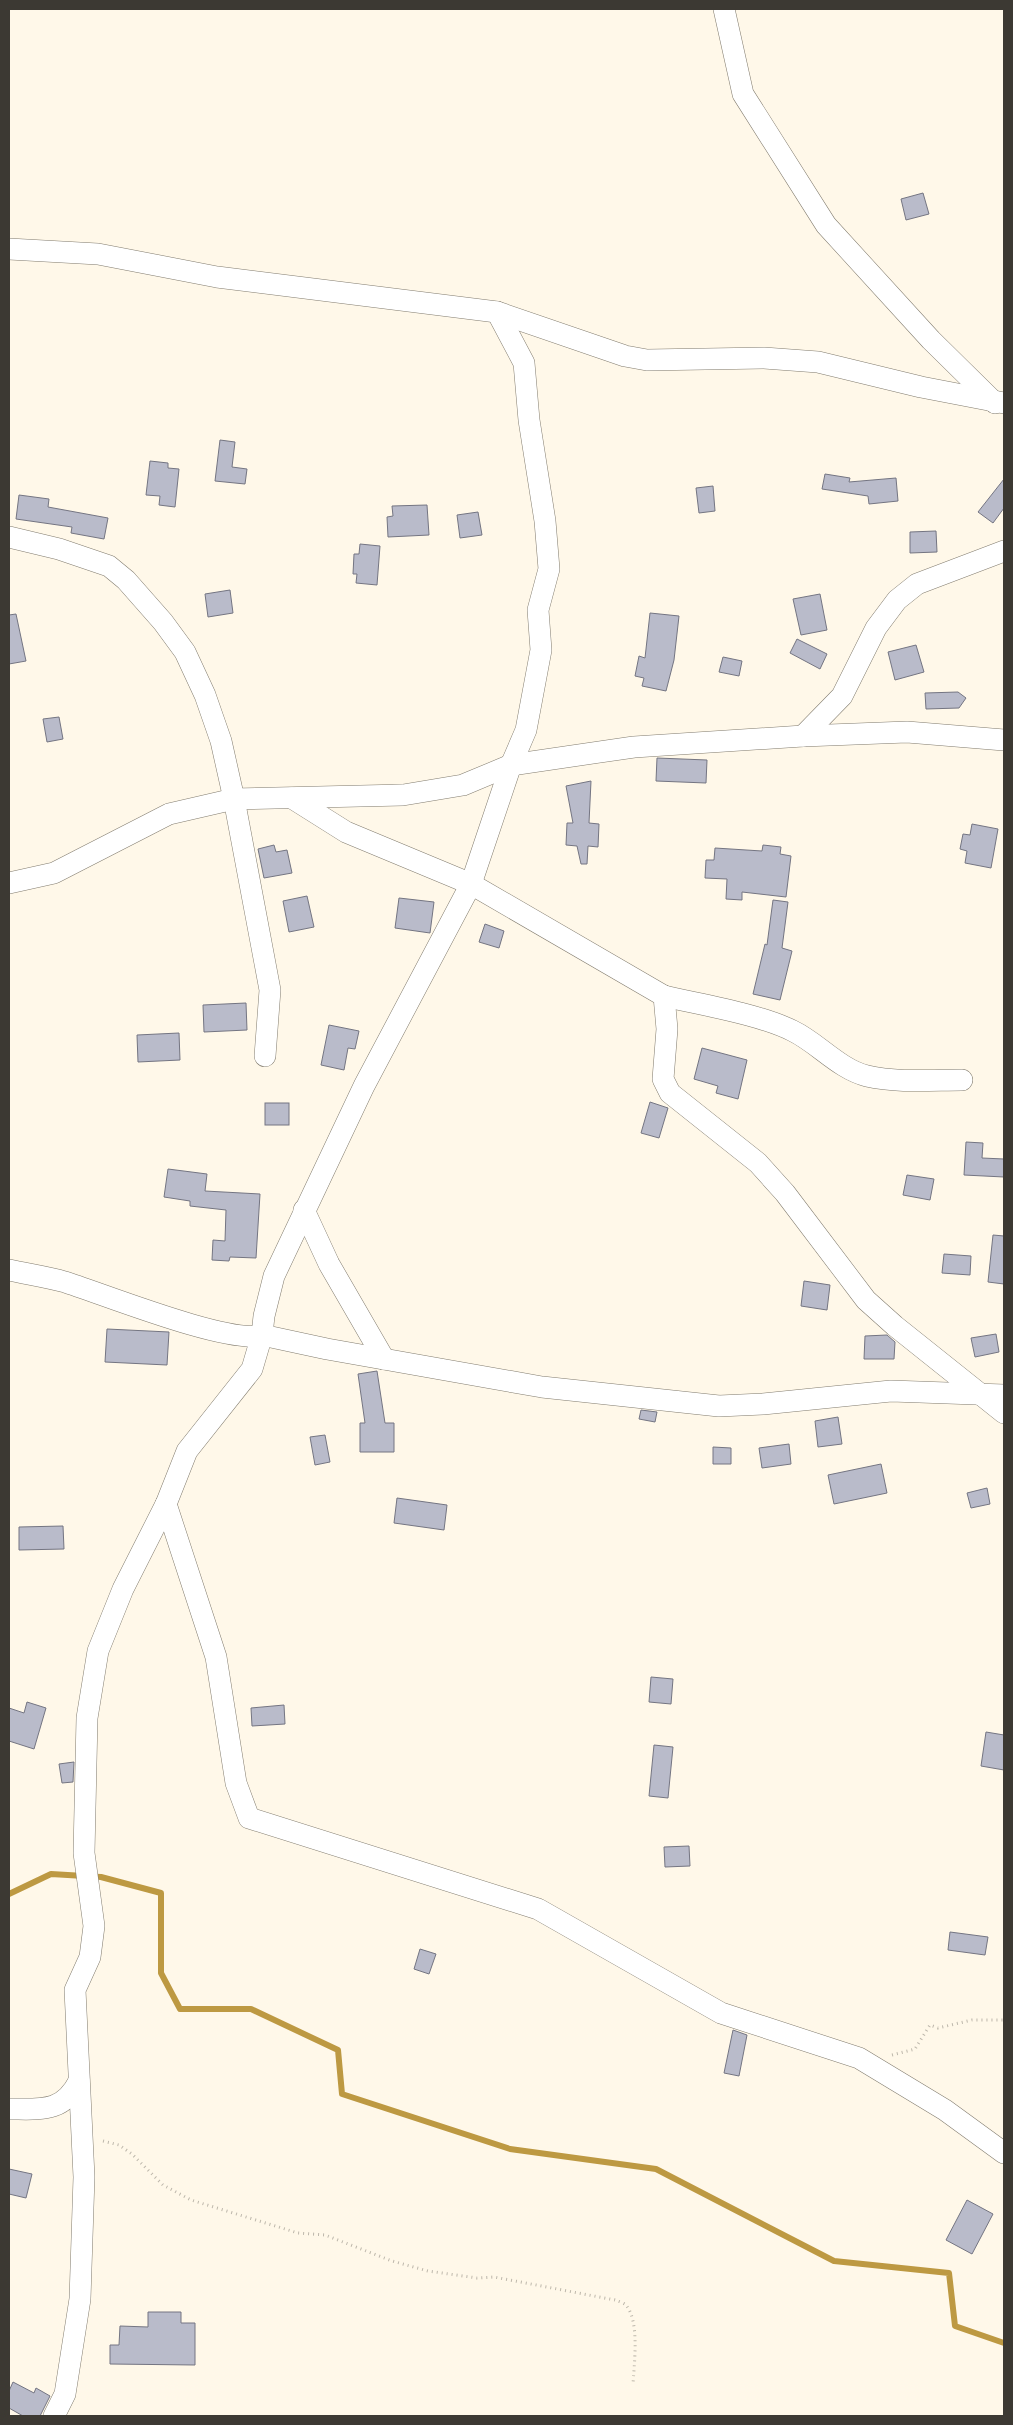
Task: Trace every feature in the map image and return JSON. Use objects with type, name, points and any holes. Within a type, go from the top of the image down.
[{"type":"street","points":[[724,9],[743,94],[826,225],[931,340],[1001,406]]},
{"type":"street","points":[[9,249],[98,254],[218,277],[497,312],[625,356],[647,360],[764,358],[818,362],[1001,406]]},
{"type":"street","points":[[54,2416],[65,2394],[80,2299],[84,2177],[75,1990],[90,1957],[94,1926],[84,1856],[88,1718],[98,1651],[123,1589],[166,1504],[187,1451],[252,1368],[262,1334],[264,1316],[274,1276],[364,1086],[471,884],[511,765],[526,730],[541,650],[538,610],[549,569],[545,521],[530,420],[524,363],[497,312]]},
{"type":"street","points":[[9,537],[60,549],[109,566],[126,580],[163,622],[184,652],[205,695],[221,741],[234,799],[270,990],[265,1056]]},
{"type":"street","points":[[803,736],[842,696],[876,628],[897,600],[918,584],[1004,551]]},
{"type":"street","points":[[9,883],[54,873],[169,814],[234,799],[403,795],[462,785],[511,765],[634,746],[906,732],[1004,740]]},
{"type":"street","points":[[292,798],[346,832],[471,884],[664,996],[768,1022],[792,1030],[850,1069],[867,1076],[888,1079],[962,1080]]},
{"type":"street","points":[[664,996],[667,1029],[663,1079],[670,1093],[758,1163],[785,1193],[866,1300],[895,1326],[1004,1413]]},
{"type":"street","points":[[304,1210],[329,1264],[384,1359]]},
{"type":"street","points":[[9,1270],[62,1282],[197,1326],[255,1337],[262,1334],[328,1349],[542,1387],[719,1406],[763,1404],[891,1391],[932,1390],[1004,1394]]},
{"type":"street","points":[[166,1504],[216,1658],[236,1784],[249,1818],[538,1909],[721,2013],[859,2058],[945,2110],[1004,2153]]},
{"type":"street","points":[[9,2109],[50,2108],[72,2096],[79,2080]]},
{"type":"path","points":[[859,2058],[880,2058],[915,2049],[930,2025],[938,2028],[972,2020],[1004,2020]]},
{"type":"path","points":[[83,2136],[119,2145],[132,2154],[163,2185],[191,2200],[212,2208],[298,2234],[325,2234],[392,2261],[428,2271],[477,2278],[494,2277],[615,2300],[626,2305],[633,2323],[635,2345],[633,2385]]},
{"type":"building","points":[[923,193],[929,214],[906,220],[901,199]]},
{"type":"building","points":[[220,440],[235,442],[232,467],[247,469],[245,484],[215,481]]},
{"type":"building","points":[[150,461],[168,463],[168,468],[179,469],[175,507],[159,505],[160,496],[146,495]]},
{"type":"building","points":[[825,474],[850,478],[849,482],[896,478],[898,501],[869,504],[868,496],[822,489]]},
{"type":"building","points":[[1004,479],[1004,508],[993,523],[978,512]]},
{"type":"building","points":[[713,486],[715,511],[699,513],[696,488]]},
{"type":"building","points":[[19,495],[49,499],[48,507],[108,518],[104,539],[71,533],[72,527],[16,519]]},
{"type":"building","points":[[427,505],[429,535],[388,537],[387,517],[393,516],[392,506]]},
{"type":"building","points":[[478,512],[482,535],[460,538],[457,515]]},
{"type":"building","points":[[936,531],[937,552],[910,553],[910,532]]},
{"type":"building","points":[[360,544],[380,546],[377,585],[356,583],[357,574],[353,574],[354,554],[359,554]]},
{"type":"building","points":[[230,590],[233,613],[208,617],[205,594]]},
{"type":"building","points":[[820,594],[827,630],[801,635],[793,599]]},
{"type":"building","points":[[650,613],[679,616],[674,660],[666,691],[642,686],[644,678],[635,676],[639,656],[645,658]]},
{"type":"building","points":[[16,614],[26,661],[9,664],[9,615]]},
{"type":"building","points":[[797,639],[827,654],[820,669],[790,653]]},
{"type":"building","points":[[916,645],[924,672],[895,680],[888,652]]},
{"type":"building","points":[[723,657],[742,661],[739,676],[719,672]]},
{"type":"building","points":[[958,692],[966,698],[959,708],[926,709],[925,693]]},
{"type":"building","points":[[59,717],[63,739],[47,742],[43,719]]},
{"type":"building","points":[[657,758],[707,760],[706,783],[656,781]]},
{"type":"building","points":[[591,781],[589,823],[599,824],[598,847],[588,846],[587,864],[581,864],[577,846],[566,845],[567,823],[573,823],[566,786]]},
{"type":"building","points":[[972,824],[998,829],[991,868],[965,863],[967,851],[960,849],[963,834],[970,835]]},
{"type":"building","points":[[274,845],[276,852],[287,850],[292,873],[264,878],[258,849]]},
{"type":"building","points":[[763,845],[781,847],[780,854],[791,856],[786,897],[742,892],[742,900],[726,899],[727,879],[705,878],[706,860],[714,860],[715,848],[762,851]]},
{"type":"building","points":[[307,896],[314,927],[289,932],[283,901]]},
{"type":"building","points":[[399,898],[434,902],[430,933],[395,928]]},
{"type":"building","points":[[773,900],[788,902],[782,948],[792,951],[780,1000],[753,994],[765,944],[767,945]]},
{"type":"building","points":[[485,924],[504,931],[499,948],[479,942]]},
{"type":"building","points":[[246,1003],[247,1030],[204,1032],[203,1005]]},
{"type":"building","points":[[329,1025],[359,1031],[355,1049],[348,1048],[344,1070],[321,1065]]},
{"type":"building","points":[[179,1033],[180,1060],[138,1062],[137,1035]]},
{"type":"building","points":[[702,1048],[747,1060],[738,1099],[716,1093],[718,1086],[694,1079]]},
{"type":"building","points":[[650,1102],[668,1108],[659,1138],[641,1133]]},
{"type":"building","points":[[265,1103],[289,1103],[289,1125],[265,1125]]},
{"type":"building","points":[[966,1142],[983,1143],[982,1158],[1004,1159],[1004,1177],[964,1175]]},
{"type":"building","points":[[168,1169],[207,1174],[205,1191],[260,1194],[256,1258],[230,1257],[229,1261],[212,1260],[213,1240],[225,1241],[226,1210],[190,1206],[190,1201],[164,1197]]},
{"type":"building","points":[[907,1175],[934,1179],[930,1200],[903,1195]]},
{"type":"building","points":[[993,1235],[1004,1236],[1004,1284],[988,1282]]},
{"type":"building","points":[[944,1254],[971,1256],[970,1275],[942,1273]]},
{"type":"building","points":[[804,1281],[830,1285],[827,1310],[801,1306]]},
{"type":"building","points":[[107,1329],[169,1332],[167,1365],[105,1362]]},
{"type":"building","points":[[996,1334],[999,1352],[975,1357],[971,1338]]},
{"type":"building","points":[[887,1335],[895,1342],[894,1359],[864,1359],[865,1336]]},
{"type":"building","points":[[377,1371],[385,1423],[394,1423],[394,1452],[360,1452],[360,1423],[365,1423],[358,1374]]},
{"type":"building","points":[[641,1410],[657,1412],[655,1422],[639,1419]]},
{"type":"building","points":[[838,1417],[842,1444],[818,1447],[815,1421]]},
{"type":"building","points":[[325,1435],[330,1462],[315,1465],[310,1437]]},
{"type":"building","points":[[789,1444],[791,1464],[762,1468],[759,1448]]},
{"type":"building","points":[[713,1447],[731,1448],[731,1464],[713,1464]]},
{"type":"building","points":[[881,1464],[887,1493],[834,1504],[828,1475]]},
{"type":"building","points":[[987,1488],[990,1504],[971,1508],[967,1493]]},
{"type":"building","points":[[397,1498],[447,1505],[444,1530],[394,1523]]},
{"type":"building","points":[[63,1526],[64,1549],[19,1550],[19,1527]]},
{"type":"building","points":[[651,1677],[673,1679],[671,1704],[649,1702]]},
{"type":"building","points":[[27,1702],[46,1708],[34,1749],[9,1741],[9,1708],[24,1713]]},
{"type":"building","points":[[284,1705],[285,1724],[252,1726],[251,1708]]},
{"type":"building","points":[[986,1732],[1004,1735],[1004,1770],[981,1766]]},
{"type":"building","points":[[654,1745],[673,1747],[668,1798],[649,1796]]},
{"type":"building","points":[[74,1762],[73,1782],[62,1783],[59,1764]]},
{"type":"building","points":[[689,1846],[690,1866],[665,1867],[664,1847]]},
{"type":"building","points":[[950,1932],[988,1937],[985,1955],[948,1950]]},
{"type":"building","points":[[420,1949],[436,1954],[429,1974],[414,1969]]},
{"type":"building","points":[[733,2030],[747,2035],[739,2076],[724,2073]]},
{"type":"building","points":[[9,2169],[32,2174],[26,2198],[9,2194]]},
{"type":"building","points":[[967,2200],[993,2214],[972,2254],[946,2240]]},
{"type":"building","points":[[148,2312],[181,2312],[181,2323],[195,2323],[195,2365],[110,2364],[110,2345],[119,2345],[120,2326],[148,2327]]},
{"type":"building","points":[[13,2382],[34,2393],[36,2388],[50,2396],[40,2416],[23,2416],[9,2408],[9,2391]]},
{"type":"waterway","points":[[9,1894],[51,1874],[101,1877],[161,1893],[161,1973],[180,2009],[251,2009],[338,2050],[342,2094],[510,2149],[656,2169],[834,2261],[949,2273],[955,2326],[1004,2343]]}]
